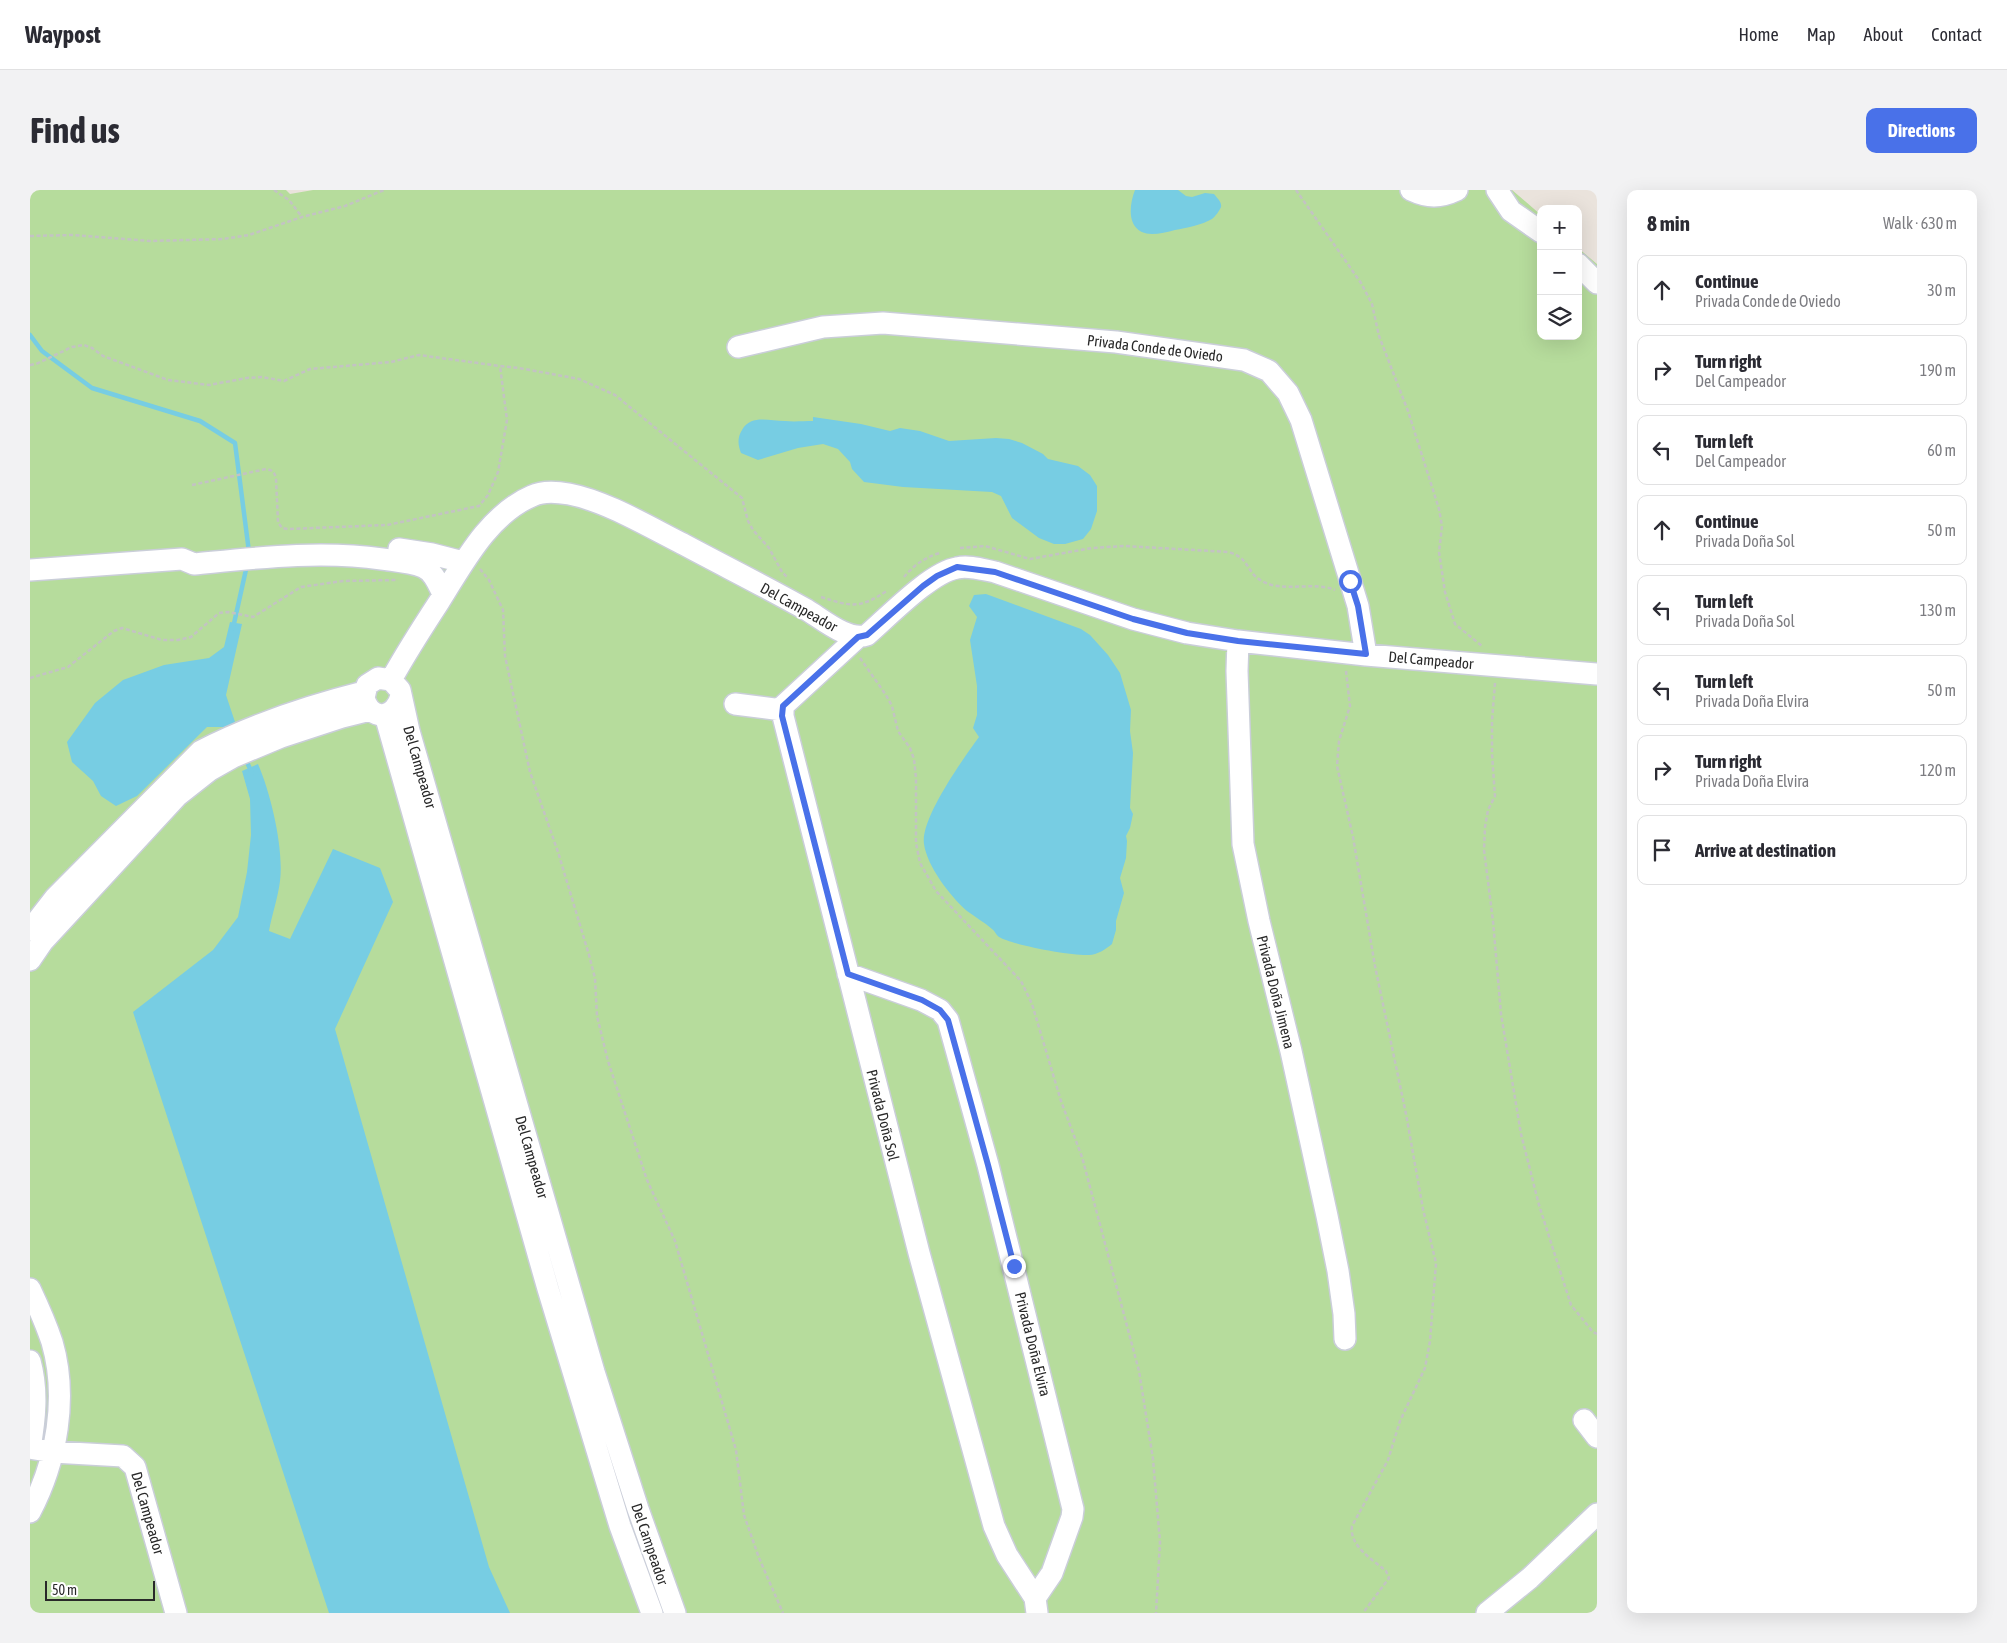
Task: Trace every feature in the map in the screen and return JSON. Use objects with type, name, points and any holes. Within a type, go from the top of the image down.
[{"type":"street","points":[[1411,190],[1423,195],[1444,196],[1457,190]]},
{"type":"street","points":[[1497,190],[1511,211],[1537,229]]},
{"type":"street","points":[[1582,268],[1597,283]]},
{"type":"street","name":"Privada Conde de Oviedo","points":[[738,347],[823,327],[883,323],[1116,342],[1244,360],[1268,371],[1288,393],[1301,420],[1358,606],[1366,654]]},
{"type":"street","name":"Del Campeador","points":[[373,706],[393,712],[399,705],[396,688],[443,594],[493,524],[517,503],[534,494],[548,492],[569,494],[589,499],[635,519],[807,610],[846,634],[853,641],[867,635],[937,576],[957,567],[995,572],[1133,619],[1187,633],[1238,641],[1343,652],[1597,674]]},
{"type":"street","points":[[30,570],[182,559],[192,553],[230,555],[255,553],[311,543],[356,545],[432,554],[460,568]]},
{"type":"street","points":[[255,553],[355,555],[423,567],[432,573],[443,594]]},
{"type":"street","points":[[735,704],[782,710],[783,706],[853,641]]},
{"type":"street","name":"Privada Doña Jimena","points":[[1238,641],[1237,671],[1243,844],[1255,906],[1289,1042],[1327,1216],[1342,1294],[1345,1339]]},
{"type":"street","points":[[373,706],[367,685],[378,678],[396,688]]},
{"type":"street","name":"Del Campeador","points":[[396,688],[409,731],[513,1165],[584,1374],[641,1518],[675,1613]]},
{"type":"street","points":[[30,930],[55,898],[201,751],[230,736],[329,700],[373,706]]},
{"type":"street","name":"Del Campeador","points":[[373,706],[462,950],[534,1160],[620,1526],[652,1613]]},
{"type":"street","points":[[30,960],[43,941],[177,796],[210,770],[233,757],[281,738],[373,706]]},
{"type":"street","name":"Privada Doña Sol","points":[[782,710],[918,1253],[994,1526],[1007,1555],[1036,1606]]},
{"type":"street","name":"Privada Doña Elvira","points":[[848,974],[922,1000],[940,1010],[948,1020],[988,1165],[1073,1509],[1072,1517],[1052,1573],[1036,1606]]},
{"type":"street","points":[[513,1165],[534,1160]]},
{"type":"street","points":[[30,1289],[36,1318],[52,1342],[60,1406],[53,1452],[30,1512]]},
{"type":"street","points":[[30,1361],[36,1392],[30,1448]]},
{"type":"street","points":[[1584,1420],[1597,1437]]},
{"type":"street","name":"Del Campeador","points":[[30,1448],[53,1452],[123,1456],[135,1466],[176,1613]]},
{"type":"street","points":[[1487,1613],[1530,1578],[1597,1514]]},
{"type":"path","points":[[274,190],[289,200],[302,217]]},
{"type":"path","points":[[30,236],[73,235],[150,240],[223,239],[249,236],[302,217],[345,206],[384,190]]},
{"type":"path","points":[[1296,190],[1361,283],[1372,304],[1379,336],[1408,411],[1439,510],[1442,526],[1439,552],[1446,592],[1455,624],[1486,648],[1498,665],[1492,721],[1495,796],[1488,810],[1484,850],[1493,921],[1501,1014],[1521,1134],[1539,1205],[1572,1305],[1593,1332],[1597,1334]]},
{"type":"path","points":[[30,364],[36,364],[72,347],[84,345],[103,356],[168,380],[209,385],[254,377],[284,381],[310,369],[391,362],[419,355],[572,377],[615,395],[742,498],[748,521],[753,530],[769,548],[782,572],[794,582]]},
{"type":"path","points":[[192,485],[266,469],[274,472],[278,522],[282,528],[288,529],[387,525],[479,506],[488,495],[496,478],[500,462],[507,413],[500,366]]},
{"type":"path","points":[[953,550],[984,546],[1030,559],[1092,548],[1124,546],[1228,552],[1238,555],[1246,561],[1252,573],[1262,581],[1275,586],[1331,588],[1358,606]]},
{"type":"path","points":[[898,582],[912,568],[924,560],[944,552]]},
{"type":"path","points":[[460,568],[482,571],[489,580],[503,610],[505,656],[530,772],[558,852],[589,955],[595,978],[598,1016],[608,1061],[647,1180],[675,1241],[736,1450],[744,1515],[758,1558],[783,1613]]},
{"type":"path","points":[[30,678],[68,667],[114,631],[122,628],[162,640],[178,640],[191,637],[219,613],[228,612],[244,617],[253,617],[301,587],[343,581],[399,580]]},
{"type":"path","points":[[814,593],[845,605],[864,604],[892,587]]},
{"type":"path","points":[[853,641],[892,706],[898,731],[910,748],[914,759],[916,778],[916,843],[920,864],[936,891],[1022,981],[1032,1004],[1061,1101],[1082,1157],[1139,1371],[1153,1459],[1160,1542],[1156,1613]]},
{"type":"path","points":[[1343,652],[1350,706],[1339,742],[1337,766],[1353,837],[1375,966],[1406,1114],[1423,1209],[1436,1263],[1430,1341],[1425,1368],[1400,1421],[1388,1460],[1352,1526],[1351,1535],[1354,1543],[1386,1571],[1389,1578],[1364,1613]]},
{"type":"green space","points":[[30,190],[286,190],[290,194],[313,190],[1512,190],[1537,212],[1537,340],[1582,340],[1582,251],[1597,264],[1597,1613],[30,1613]]},
{"type":"water","points":[[1135,190],[1178,190],[1186,196],[1192,197],[1205,193],[1214,194],[1221,207],[1212,219],[1199,225],[1161,233],[1144,233],[1134,224],[1132,218],[1131,204]]},
{"type":"water","points":[[813,417],[861,424],[890,431],[900,428],[920,431],[949,441],[996,438],[1022,443],[1043,454],[1048,459],[1078,466],[1090,475],[1097,486],[1097,511],[1091,529],[1083,539],[1065,544],[1054,544],[1039,538],[1012,518],[1001,496],[992,492],[903,487],[864,482],[838,449],[823,444],[798,448],[758,460],[741,453],[739,436],[750,422],[755,420],[813,421]]},
{"type":"water","points":[[986,594],[1081,629],[1090,635],[1108,655],[1120,673],[1131,710],[1130,731],[1133,753],[1130,808],[1133,814],[1126,836],[1126,858],[1120,878],[1124,893],[1116,921],[1116,930],[1112,944],[1095,954],[1081,955],[1056,952],[999,937],[986,924],[967,911],[954,897],[934,871],[926,853],[924,844],[925,833],[935,805],[979,737],[973,728],[977,715],[977,686],[970,640],[977,617],[969,606],[974,595]]},
{"type":"water","points":[[230,622],[242,624],[226,695],[235,722],[227,727],[207,727],[137,796],[116,806],[101,796],[93,781],[72,762],[67,742],[95,703],[123,680],[164,665],[209,658],[224,647]]},
{"type":"water","points":[[258,764],[272,806],[281,868],[278,894],[269,931],[290,939],[333,849],[380,868],[393,902],[335,1029],[489,1567],[510,1613],[329,1613],[133,1012],[213,950],[238,917],[247,872],[251,835],[250,799],[242,771]]},
{"type":"waterway","points":[[30,335],[42,351],[92,388],[200,421],[235,443],[249,552]]},
{"type":"waterway","points":[[233,628],[247,565]]},
{"type":"waterway","points":[[245,758],[252,773]]},
{"type":"route","points":[[1014,1266],[948,1020],[940,1010],[922,1000],[848,974],[782,716],[783,706],[858,637],[867,635],[937,576],[957,567],[995,572],[1133,619],[1187,633],[1238,641],[1366,654],[1364,633],[1350,581]]}]
